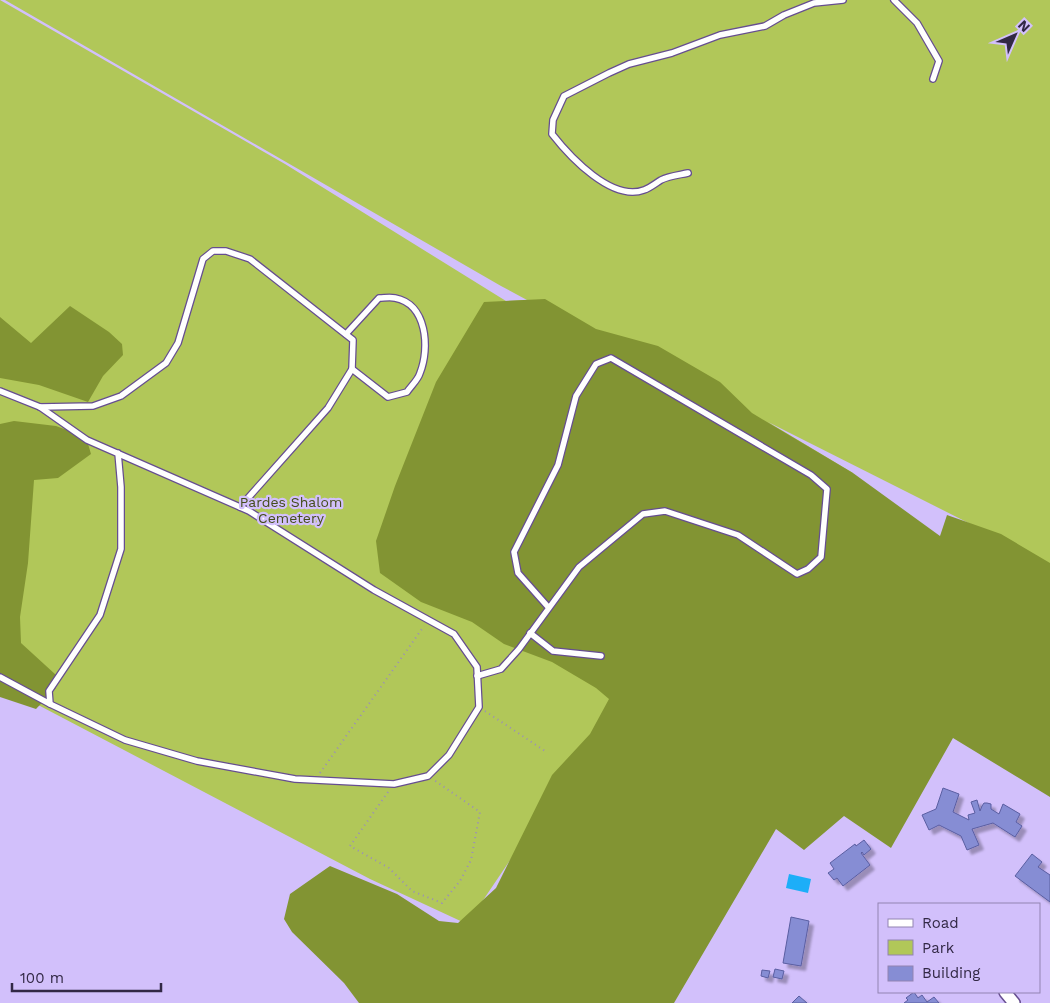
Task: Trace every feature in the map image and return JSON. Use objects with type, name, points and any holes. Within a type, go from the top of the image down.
[{"type":"street","points":[[1006,993],[1014,1003]]},
{"type":"lane","points":[[688,172],[663,179],[644,190],[632,192],[612,188],[593,175],[552,134],[553,120],[564,96],[629,64],[672,53],[720,35],[765,26],[784,15],[814,3],[843,0]]},
{"type":"lane","points":[[894,0],[917,23],[939,61],[933,79]]},
{"type":"lane","points":[[40,407],[93,406],[121,396],[166,363],[178,343],[203,259],[213,251],[226,251],[250,259],[353,340],[352,369],[328,408],[240,507]]},
{"type":"lane","points":[[346,334],[379,298],[394,297],[408,303],[420,317],[427,346],[420,374],[407,392],[388,398],[352,369]]},
{"type":"lane","points":[[477,676],[501,669],[530,633],[549,608],[579,568],[643,514],[665,511],[738,535],[797,574],[808,569],[820,557],[827,489],[812,475],[611,358],[596,364],[576,396],[558,465],[514,552],[518,573],[549,608]]},
{"type":"lane","points":[[0,391],[40,407],[87,440],[249,511],[374,590],[454,634],[476,667],[479,707],[449,755],[428,776],[394,784],[295,779],[197,761],[125,740],[50,704],[0,677]]},
{"type":"lane","points":[[50,704],[49,691],[100,614],[121,549],[121,487],[118,453]]},
{"type":"lane","points":[[530,633],[553,651],[601,656]]},
{"type":"path","points":[[316,780],[428,620]]},
{"type":"path","points":[[479,707],[545,751]]},
{"type":"path","points":[[394,784],[350,846],[389,868],[412,891],[442,903],[460,881],[471,860],[480,812],[428,776]]},
{"type":"green space","name":"Pardes Shalom Cemetery","points":[[0,0],[285,164],[506,301],[527,300],[5,0],[1050,0],[1050,564],[768,422],[853,473],[614,706],[467,924],[370,879],[0,685]]},
{"type":"green space","points":[[545,299],[596,329],[658,346],[720,382],[752,413],[853,473],[940,536],[947,515],[1001,534],[1050,563],[1050,797],[953,738],[891,848],[844,816],[804,850],[776,829],[674,1003],[359,1003],[344,983],[292,932],[284,919],[290,894],[330,866],[397,894],[439,921],[458,923],[496,888],[552,775],[590,734],[609,699],[596,688],[552,662],[504,644],[472,622],[421,602],[380,573],[376,541],[395,486],[436,382],[484,302]]},
{"type":"green space","points":[[70,306],[109,332],[122,344],[123,355],[103,376],[88,402],[39,385],[0,378],[0,317],[31,343]]},
{"type":"green space","points":[[14,421],[56,426],[86,437],[91,454],[58,478],[34,480],[28,563],[20,617],[21,643],[56,675],[56,688],[36,709],[0,697],[0,424]]},
{"type":"water","points":[[789,874],[811,879],[808,893],[786,888]]},
{"type":"building","points":[[943,788],[959,794],[953,812],[969,820],[968,815],[975,813],[971,802],[977,800],[980,811],[984,803],[987,803],[991,804],[991,809],[999,814],[1003,804],[1020,814],[1016,822],[1022,826],[1015,837],[993,823],[972,829],[979,845],[967,850],[961,836],[939,825],[929,830],[922,815],[936,809]]},
{"type":"building","points":[[864,840],[871,849],[864,855],[861,853],[870,865],[843,886],[837,878],[834,880],[828,873],[834,869],[830,863],[855,844],[856,846]]},
{"type":"building","points":[[1032,854],[1042,862],[1038,867],[1050,875],[1050,902],[1015,876]]},
{"type":"building","points":[[791,917],[809,921],[801,966],[783,963]]},
{"type":"building","points":[[775,969],[784,971],[782,979],[773,977]]},
{"type":"building","points":[[762,970],[770,971],[768,978],[761,976]]},
{"type":"building","points":[[915,993],[918,998],[922,995],[927,1002],[934,997],[939,1003],[904,1003],[908,1000],[906,998]]},
{"type":"building","points":[[799,996],[807,1003],[792,1003]]}]
